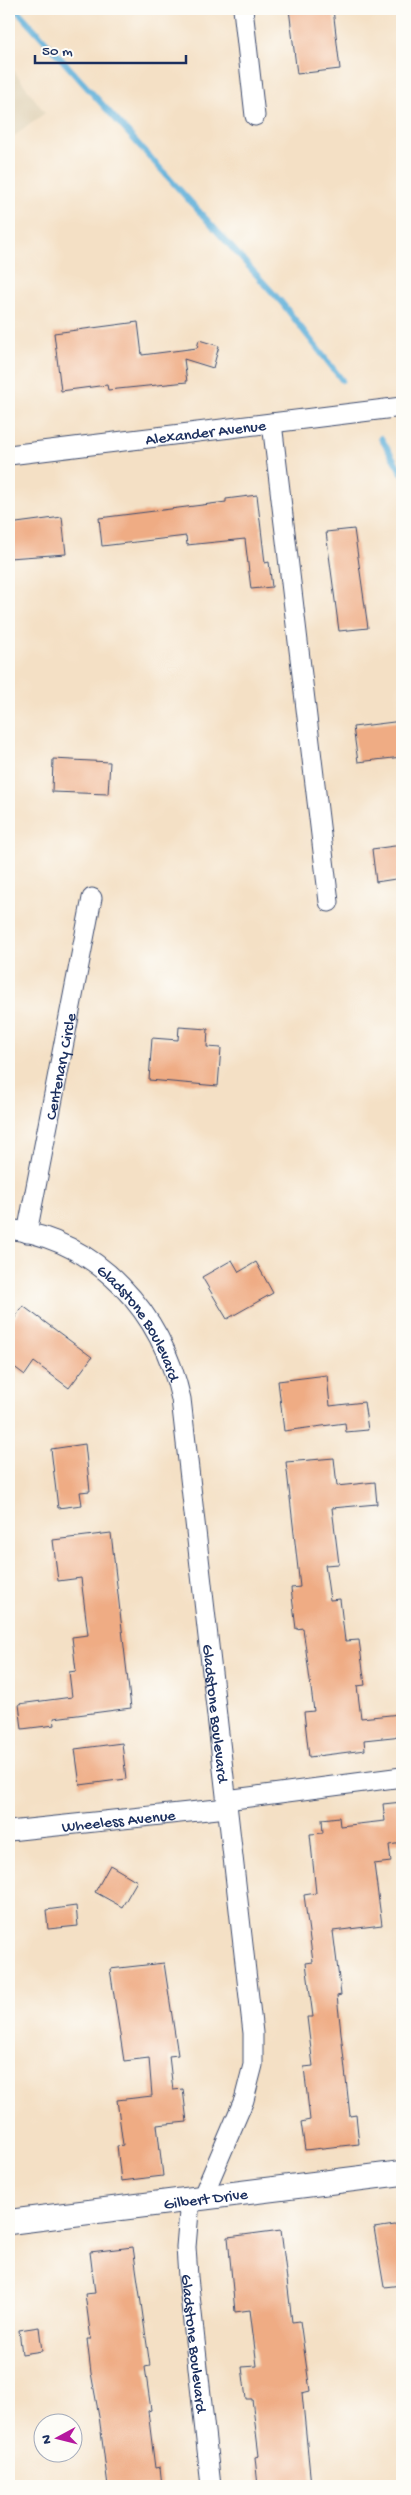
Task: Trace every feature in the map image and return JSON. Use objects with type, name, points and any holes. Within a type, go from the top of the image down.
[{"type":"street","points":[[243,9],[255,116]]},
{"type":"street","name":"Alexander Avenue","points":[[9,455],[402,407]]},
{"type":"street","points":[[272,423],[329,902]]},
{"type":"street","name":"Centenary Circle","points":[[18,1231],[92,898]]},
{"type":"street","name":"Gladstone Boulevard","points":[[18,1231],[48,1239],[81,1254],[115,1279],[141,1307],[162,1339],[176,1375],[181,1399],[253,2033],[253,2065],[244,2100],[196,2199],[186,2247],[211,2486]]},
{"type":"street","name":"Wheeless Avenue","points":[[9,1831],[227,1804],[402,1777]]},
{"type":"street","name":"Gilbert Drive","points":[[9,2222],[402,2173]]},
{"type":"shaded area","points":[[9,64],[45,113],[9,140]]},
{"type":"building","points":[[289,9],[333,9],[340,69],[297,74]]},
{"type":"building","points":[[138,322],[142,355],[197,348],[199,340],[219,346],[213,368],[184,359],[187,382],[108,390],[107,385],[61,391],[54,333]]},
{"type":"building","points":[[257,495],[265,563],[269,562],[272,587],[251,589],[245,539],[187,545],[186,536],[102,546],[99,518],[226,502],[226,499]]},
{"type":"building","points":[[62,517],[66,554],[9,558],[9,524]]},
{"type":"building","points":[[354,529],[368,628],[339,631],[326,532]]},
{"type":"building","points":[[402,721],[402,757],[358,762],[353,727]]},
{"type":"building","points":[[53,759],[110,762],[108,794],[52,792]]},
{"type":"building","points":[[402,845],[402,878],[376,882],[372,849]]},
{"type":"building","points":[[179,1027],[208,1029],[207,1047],[221,1048],[218,1086],[149,1080],[152,1038],[178,1040]]},
{"type":"building","points":[[232,1260],[239,1272],[256,1262],[273,1293],[227,1319],[202,1277]]},
{"type":"building","points":[[23,1306],[92,1357],[69,1388],[34,1362],[25,1375],[9,1363],[9,1326]]},
{"type":"building","points":[[327,1375],[330,1406],[364,1402],[368,1430],[346,1432],[345,1423],[284,1431],[278,1381]]},
{"type":"building","points":[[85,1444],[90,1491],[80,1492],[82,1505],[58,1508],[51,1449]]},
{"type":"building","points":[[334,1458],[337,1486],[375,1482],[377,1504],[332,1508],[339,1564],[325,1565],[330,1600],[340,1599],[345,1641],[359,1640],[365,1685],[357,1686],[361,1718],[400,1714],[402,1736],[364,1740],[365,1750],[309,1757],[304,1712],[314,1711],[303,1628],[296,1629],[291,1588],[300,1587],[286,1462]]},
{"type":"building","points":[[111,1533],[131,1708],[54,1718],[55,1725],[22,1729],[19,1704],[72,1697],[69,1672],[76,1671],[72,1637],[88,1635],[81,1578],[58,1581],[53,1540]]},
{"type":"building","points":[[122,1743],[126,1779],[80,1785],[75,1749]]},
{"type":"building","points":[[402,1802],[402,1843],[389,1845],[391,1862],[374,1864],[382,1925],[333,1931],[341,1995],[337,1996],[350,2116],[356,2115],[359,2144],[305,2150],[301,2122],[310,2120],[304,2067],[313,2066],[307,2017],[313,2017],[306,1963],[313,1962],[304,1895],[316,1893],[310,1834],[323,1833],[322,1819],[339,1817],[340,1826],[385,1821],[383,1804]]},
{"type":"building","points":[[110,1865],[137,1881],[122,1907],[95,1892]]},
{"type":"building","points":[[76,1906],[78,1926],[48,1929],[46,1910]]},
{"type":"building","points":[[164,1963],[178,2055],[169,2056],[173,2090],[183,2089],[187,2122],[157,2125],[163,2176],[121,2181],[117,2146],[123,2145],[117,2100],[152,2096],[149,2058],[124,2061],[110,1969]]},
{"type":"building","points":[[402,2224],[402,2285],[384,2287],[374,2228]]},
{"type":"building","points":[[281,2230],[292,2322],[300,2321],[310,2391],[302,2393],[311,2485],[258,2486],[255,2457],[259,2456],[252,2399],[246,2399],[242,2367],[257,2366],[250,2310],[235,2312],[228,2237]]},
{"type":"building","points":[[133,2247],[150,2366],[145,2367],[151,2410],[148,2411],[155,2468],[160,2467],[162,2486],[108,2486],[99,2416],[91,2373],[87,2339],[91,2339],[85,2294],[95,2293],[90,2252]]},
{"type":"building","points":[[39,2327],[42,2351],[22,2354],[19,2330]]},
{"type":"waterway","points":[[16,9],[282,303],[342,380]]},
{"type":"waterway","points":[[381,438],[402,473]]}]
